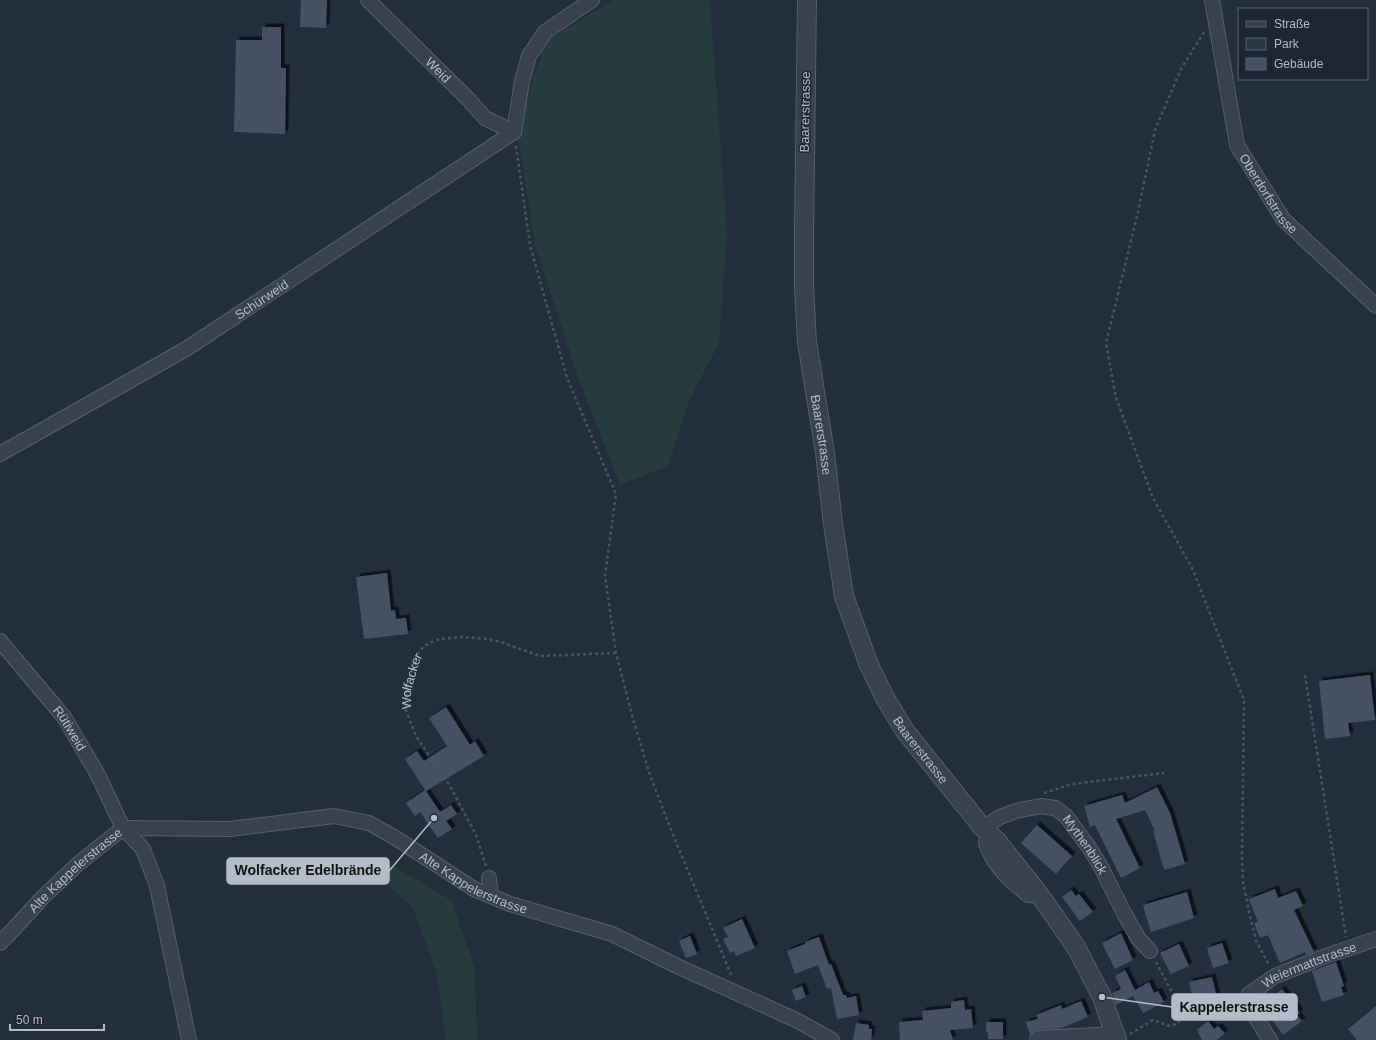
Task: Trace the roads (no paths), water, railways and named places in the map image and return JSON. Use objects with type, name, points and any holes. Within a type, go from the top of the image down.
[{"type":"street","name":"Weid","points":[[368,0],[469,100],[485,118],[514,132]]},
{"type":"street","points":[[514,132],[522,81],[529,56],[545,32],[592,0]]},
{"type":"street","name":"Baarerstrasse","points":[[807,0],[804,232],[804,287],[807,342],[825,453],[833,524],[844,596],[869,666],[885,698],[905,732],[982,828],[992,854],[1010,877],[1054,917],[1076,946],[1102,997],[1117,1038]]},
{"type":"street","name":"Oberdorfstrasse","points":[[1212,0],[1237,145],[1283,219],[1376,306]]},
{"type":"street","name":"Schürweid","points":[[0,454],[186,349],[514,132]]},
{"type":"street","name":"Rütiweid","points":[[0,641],[64,717],[97,773],[123,828],[143,849],[157,886],[189,1040]]},
{"type":"street","name":"Mythenblick","points":[[982,828],[1000,817],[1016,811],[1041,806],[1055,808],[1066,816],[1100,865],[1138,938],[1150,951]]},
{"type":"street","name":"Alte Kappelerstrasse","points":[[0,943],[43,897],[78,864],[123,828],[230,829],[334,816],[369,823],[394,837],[474,889],[510,904],[612,934],[677,966],[796,1020],[832,1040]]},
{"type":"street","points":[[490,878],[491,896]]},
{"type":"street","name":"Weiermattstrasse","points":[[1270,1040],[1251,1010],[1249,994],[1275,976],[1376,939]]},
{"type":"street","points":[[1039,1040],[1117,1038]]},
{"type":"place","name":"Wolfacker Edelbrände","points":[[434,818]]},
{"type":"place","name":"Kappelerstrasse","points":[[1102,997]]}]
